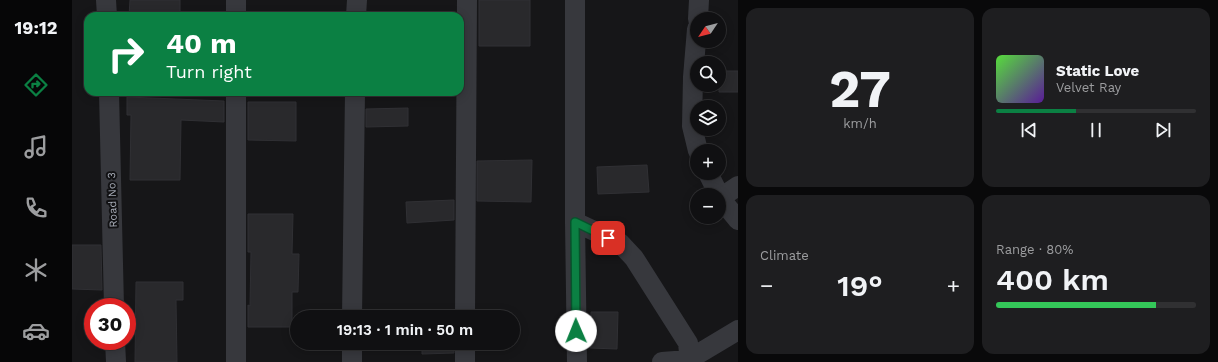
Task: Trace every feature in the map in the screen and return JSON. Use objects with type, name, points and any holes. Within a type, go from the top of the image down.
[{"type":"street","points":[[106,0],[107,12]]},
{"type":"street","points":[[236,0],[236,12]]},
{"type":"street","points":[[356,0],[356,12]]},
{"type":"street","points":[[465,310],[467,0]]},
{"type":"street","points":[[574,0],[577,362]]},
{"type":"street","points":[[698,12],[699,0]]},
{"type":"street","points":[[695,48],[692,126],[696,144]]},
{"type":"street","name":"Road No 3","points":[[109,96],[114,298]]},
{"type":"street","points":[[236,96],[236,362]]},
{"type":"street","points":[[352,310],[355,96]]},
{"type":"street","points":[[726,192],[738,186]]},
{"type":"street","points":[[726,205],[738,220]]},
{"type":"street","points":[[575,222],[620,242],[634,258],[688,343],[689,361]]},
{"type":"street","points":[[662,362],[689,361],[738,330]]},
{"type":"street","points":[[115,350],[116,362]]},
{"type":"street","points":[[352,350],[352,362]]},
{"type":"street","points":[[465,350],[465,362]]},
{"type":"building","points":[[130,0],[180,0],[180,12],[129,12]]},
{"type":"building","points":[[479,0],[530,0],[530,46],[479,46]]},
{"type":"building","points":[[726,71],[738,71],[738,92],[726,92]]},
{"type":"building","points":[[127,97],[224,101],[224,122],[181,120],[180,180],[130,180],[131,115],[127,115]]},
{"type":"building","points":[[248,102],[296,102],[296,141],[248,140]]},
{"type":"building","points":[[408,108],[408,126],[366,127],[366,109]]},
{"type":"building","points":[[532,160],[531,202],[477,201],[477,161]]},
{"type":"building","points":[[647,165],[649,192],[598,194],[597,167]]},
{"type":"building","points":[[454,200],[454,220],[407,223],[406,202]]},
{"type":"building","points":[[248,214],[293,214],[292,254],[299,254],[298,292],[292,292],[290,327],[248,327],[251,252],[248,252]]},
{"type":"building","points":[[72,245],[101,245],[102,290],[72,289]]},
{"type":"building","points":[[136,282],[183,282],[183,300],[176,300],[177,362],[135,362]]},
{"type":"building","points":[[591,312],[618,312],[617,349],[590,348]]},
{"type":"building","points":[[422,350],[454,350],[454,353],[422,354]]},
{"type":"route","points":[[576,331],[575,222],[608,238]]}]
